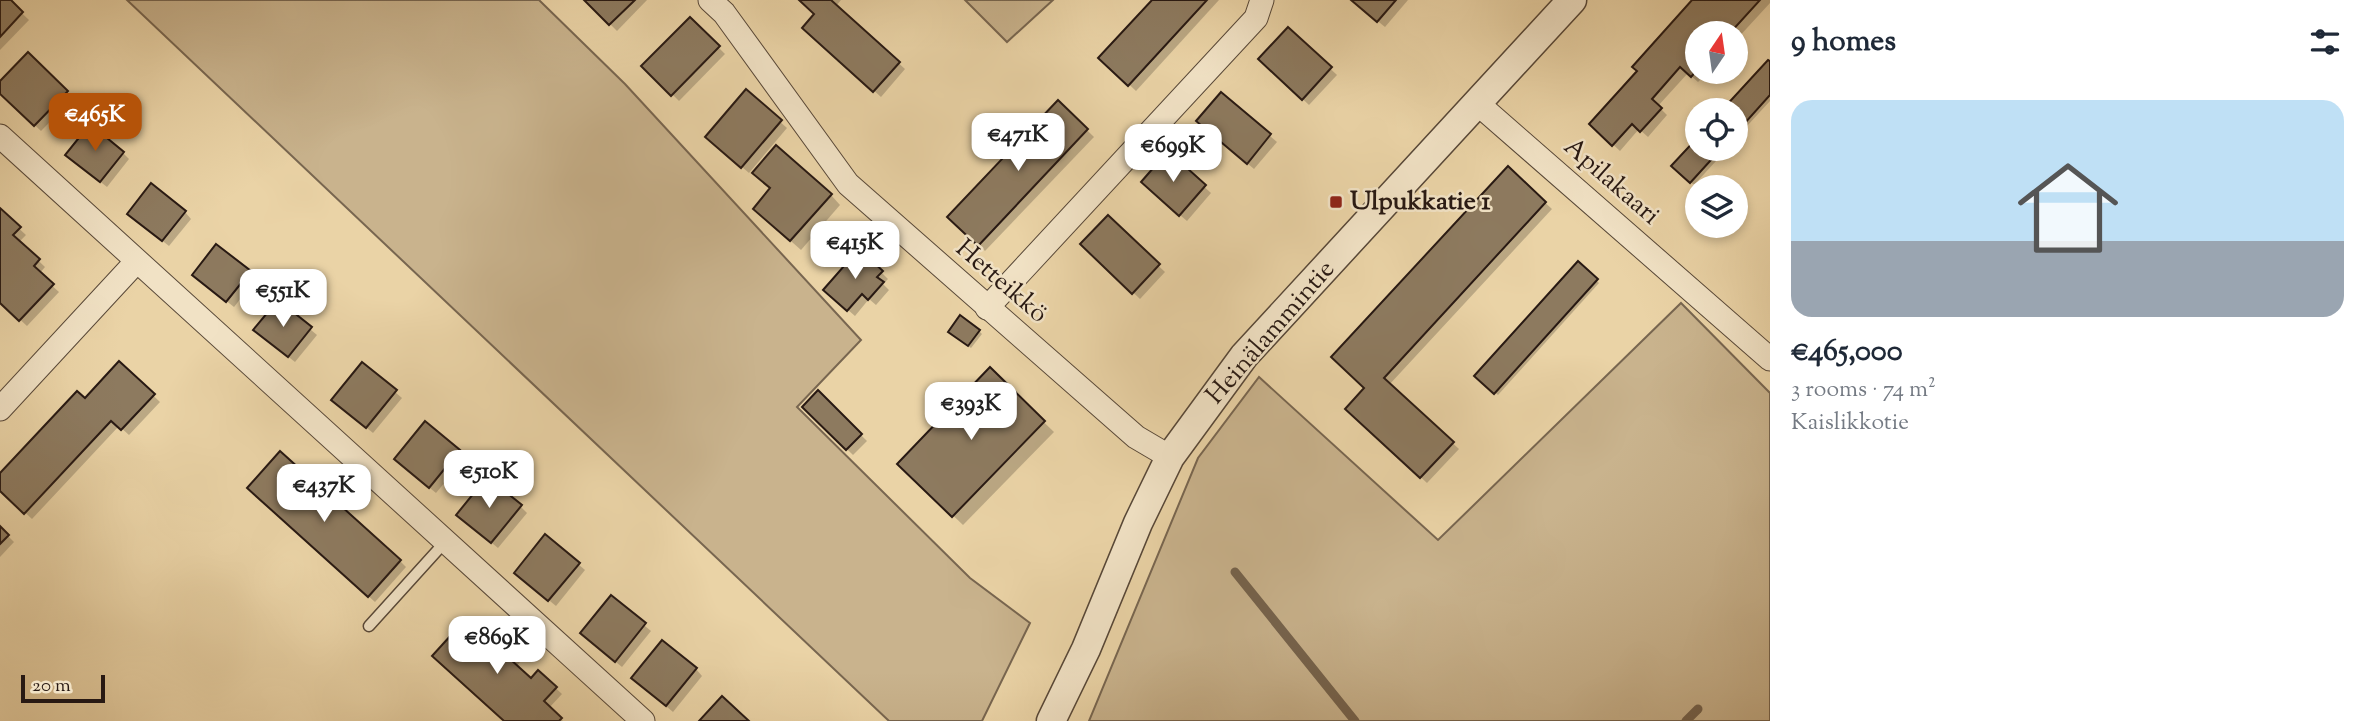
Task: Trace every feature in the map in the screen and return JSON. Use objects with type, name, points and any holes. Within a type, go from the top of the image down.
[{"type":"street","name":"Hetteikkö","points":[[710,0],[724,13],[848,184],[1136,437],[1170,457]]},
{"type":"street","points":[[987,308],[1256,18],[1262,0]]},
{"type":"street","name":"Heinälammintie","points":[[1051,721],[1086,649],[1170,457],[1244,356],[1572,0]]},
{"type":"street","name":"Apilakaari","points":[[1477,103],[1770,359]]},
{"type":"street","points":[[0,136],[643,721]]},
{"type":"street","points":[[0,409],[136,262]]},
{"type":"lane","points":[[369,626],[445,542]]},
{"type":"shaded area","points":[[127,0],[539,0],[625,84],[861,340],[797,407],[970,578],[1030,623],[982,721],[889,721]]},
{"type":"shaded area","points":[[965,0],[1053,0],[1007,42]]},
{"type":"shaded area","points":[[1681,303],[1770,393],[1770,721],[1089,721],[1198,458],[1259,377],[1438,540]]},
{"type":"building","points":[[0,0],[11,0],[23,12],[0,37]]},
{"type":"building","points":[[584,0],[635,0],[609,25]]},
{"type":"building","points":[[799,0],[831,0],[900,62],[873,92],[802,28],[814,14]]},
{"type":"building","points":[[1152,0],[1207,0],[1128,86],[1098,58]]},
{"type":"building","points":[[1351,0],[1396,0],[1377,22]]},
{"type":"building","points":[[1692,0],[1760,0],[1741,21],[1685,21],[1685,72],[1680,67],[1652,99],[1662,108],[1640,132],[1632,124],[1612,146],[1589,124],[1637,71],[1632,67]]},
{"type":"building","points":[[690,17],[720,46],[671,96],[641,66]]},
{"type":"building","points":[[1288,27],[1332,67],[1302,100],[1258,59]]},
{"type":"building","points":[[28,52],[68,91],[34,126],[0,94],[0,81]]},
{"type":"building","points":[[1770,61],[1770,95],[1748,120],[1748,98],[1733,98]]},
{"type":"building","points":[[746,89],[782,120],[741,168],[705,137]]},
{"type":"building","points":[[1221,92],[1271,134],[1247,164],[1196,121]]},
{"type":"building","points":[[1058,100],[1088,129],[978,246],[947,217]]},
{"type":"building","points":[[90,124],[124,152],[100,182],[65,155]]},
{"type":"building","points":[[776,145],[832,194],[790,241],[753,209],[770,188],[752,173]]},
{"type":"building","points":[[1168,151],[1206,185],[1179,216],[1141,182]]},
{"type":"building","points":[[1685,151],[1685,161],[1710,161],[1697,175],[1685,175],[1685,179],[1671,166]]},
{"type":"building","points":[[1508,166],[1546,202],[1384,378],[1454,442],[1420,478],[1345,409],[1364,388],[1331,357]]},
{"type":"building","points":[[151,183],[186,211],[162,241],[127,214]]},
{"type":"building","points":[[0,208],[21,227],[13,235],[40,259],[34,266],[54,284],[19,321],[0,303]]},
{"type":"building","points":[[1108,215],[1160,264],[1132,294],[1080,244]]},
{"type":"building","points":[[216,244],[251,271],[226,302],[192,275]]},
{"type":"building","points":[[859,249],[883,271],[877,277],[884,282],[868,300],[862,294],[847,311],[823,290]]},
{"type":"building","points":[[1578,261],[1598,279],[1494,394],[1474,376]]},
{"type":"building","points":[[278,300],[312,327],[288,357],[253,330]]},
{"type":"building","points":[[960,315],[980,330],[968,346],[948,332]]},
{"type":"building","points":[[119,361],[155,394],[121,430],[111,421],[24,514],[0,491],[0,473],[77,391],[85,398]]},
{"type":"building","points":[[362,362],[397,390],[366,428],[331,400]]},
{"type":"building","points":[[990,367],[1045,421],[952,517],[897,464]]},
{"type":"building","points":[[818,390],[862,434],[846,450],[802,407]]},
{"type":"building","points":[[425,421],[460,450],[429,488],[394,459]]},
{"type":"building","points":[[280,451],[401,560],[368,597],[247,488]]},
{"type":"building","points":[[487,477],[522,505],[491,543],[456,515]]},
{"type":"building","points":[[0,526],[9,535],[0,544]]},
{"type":"building","points":[[545,534],[580,563],[548,601],[514,573]]},
{"type":"building","points":[[611,595],[646,623],[615,662],[580,633]]},
{"type":"building","points":[[463,622],[487,643],[498,631],[519,650],[510,659],[531,678],[538,670],[557,687],[544,701],[562,718],[559,721],[504,721],[432,656]]},
{"type":"building","points":[[662,640],[697,668],[666,706],[631,678]]},
{"type":"building","points":[[722,696],[749,721],[699,721]]},
{"type":"waterway","points":[[1235,572],[1355,721]]},
{"type":"waterway","points":[[1686,721],[1698,709]]},
{"type":"place","name":"Ulpukkatie 1","points":[[1336,202]]}]
